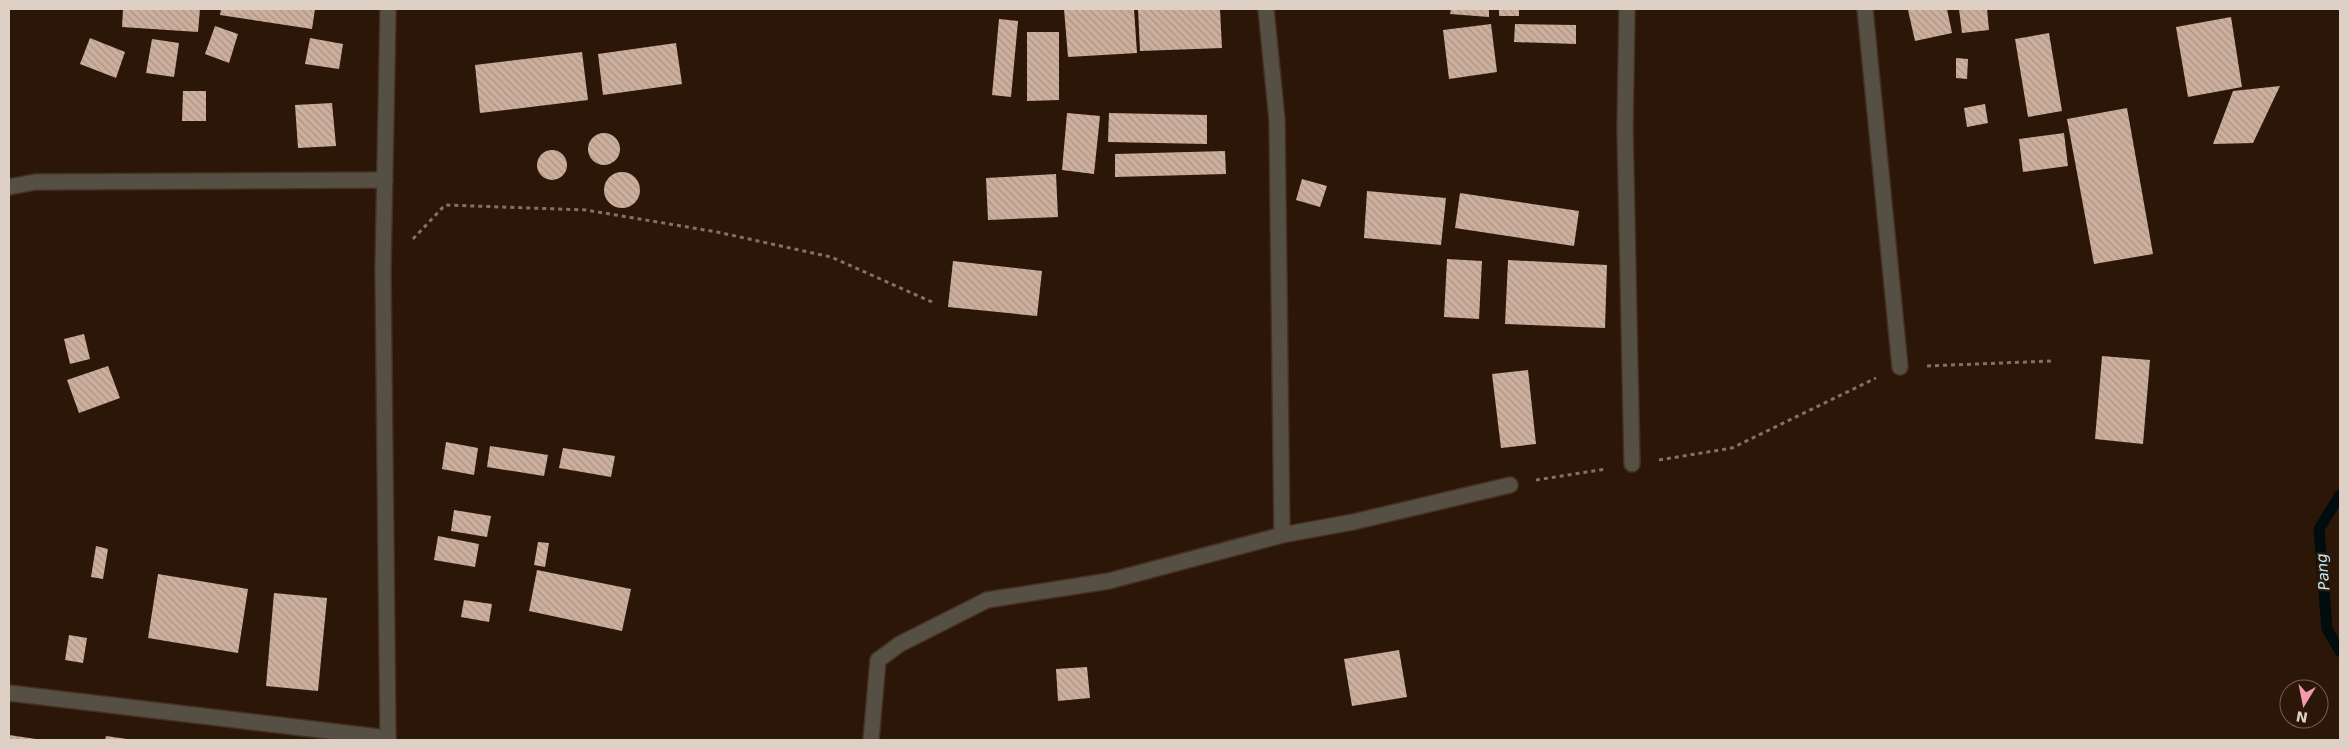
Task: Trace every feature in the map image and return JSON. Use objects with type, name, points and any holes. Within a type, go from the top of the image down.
[{"type":"street","points":[[9,693],[388,739],[383,270],[388,9]]},
{"type":"street","points":[[1266,9],[1277,120],[1282,535]]},
{"type":"street","points":[[1627,9],[1625,128],[1632,464]]},
{"type":"street","points":[[1865,9],[1900,367]]},
{"type":"street","points":[[9,187],[35,182],[385,180]]},
{"type":"street","points":[[871,740],[878,660],[900,644],[987,600],[1108,581],[1282,535],[1354,522],[1510,484]]},
{"type":"path","points":[[383,270],[445,205],[586,210],[717,232],[830,257],[932,302]]},
{"type":"path","points":[[1510,484],[1732,448],[1900,367],[2051,361]]},
{"type":"building","points":[[123,9],[200,9],[198,32],[122,27]]},
{"type":"building","points":[[221,9],[315,9],[312,29],[220,15]]},
{"type":"building","points":[[1064,9],[1134,9],[1137,53],[1068,57]]},
{"type":"building","points":[[1138,9],[1220,9],[1222,48],[1140,51]]},
{"type":"building","points":[[1451,9],[1489,9],[1489,17],[1450,14]]},
{"type":"building","points":[[1499,9],[1519,9],[1519,16],[1499,16]]},
{"type":"building","points":[[1947,9],[1952,33],[1915,41],[1908,10]]},
{"type":"building","points":[[1959,9],[1987,9],[1989,30],[1962,33]]},
{"type":"building","points":[[2231,17],[2242,87],[2188,97],[2176,27]]},
{"type":"building","points":[[999,19],[1018,21],[1011,97],[992,95]]},
{"type":"building","points":[[1491,24],[1497,72],[1449,79],[1443,30]]},
{"type":"building","points":[[1515,24],[1576,25],[1576,44],[1514,42]]},
{"type":"building","points":[[215,26],[238,34],[229,63],[205,54]]},
{"type":"building","points":[[1027,32],[1059,32],[1059,100],[1027,101]]},
{"type":"building","points":[[2049,33],[2062,111],[2028,117],[2015,39]]},
{"type":"building","points":[[90,38],[125,52],[116,78],[80,64]]},
{"type":"building","points":[[310,38],[343,44],[339,69],[305,64]]},
{"type":"building","points":[[152,39],[179,43],[174,77],[146,73]]},
{"type":"building","points":[[676,43],[682,84],[603,95],[598,54]]},
{"type":"building","points":[[582,52],[588,100],[480,113],[475,65]]},
{"type":"building","points":[[1956,58],[1968,59],[1967,79],[1956,78]]},
{"type":"building","points":[[2280,86],[2253,143],[2213,144],[2233,91]]},
{"type":"building","points":[[183,91],[206,91],[206,121],[182,121]]},
{"type":"building","points":[[332,103],[336,146],[298,148],[295,105]]},
{"type":"building","points":[[1985,104],[1988,123],[1967,127],[1964,108]]},
{"type":"building","points":[[2127,108],[2153,254],[2094,264],[2067,119]]},
{"type":"building","points":[[1067,113],[1100,116],[1094,174],[1062,170]]},
{"type":"building","points":[[1109,113],[1207,115],[1207,144],[1108,142]]},
{"type":"building","points":[[604,133],[615,138],[620,149],[615,160],[604,165],[593,160],[588,149],[593,138]]},
{"type":"building","points":[[2064,133],[2068,166],[2023,172],[2019,139]]},
{"type":"building","points":[[552,150],[563,154],[567,165],[563,176],[552,180],[541,176],[537,165],[541,154]]},
{"type":"building","points":[[1225,151],[1226,174],[1115,177],[1115,154]]},
{"type":"building","points":[[622,172],[629,173],[635,177],[639,183],[639,197],[635,203],[629,207],[622,208],[615,207],[609,203],[605,197],[604,190],[605,183],[609,177],[615,173]]},
{"type":"building","points":[[1056,174],[1058,217],[988,220],[986,178]]},
{"type":"building","points":[[1302,179],[1327,186],[1320,207],[1296,200]]},
{"type":"building","points":[[1367,191],[1446,198],[1441,245],[1364,238]]},
{"type":"building","points":[[1460,193],[1579,211],[1574,246],[1455,228]]},
{"type":"building","points":[[1447,259],[1482,261],[1479,319],[1444,317]]},
{"type":"building","points":[[1508,260],[1607,265],[1605,328],[1505,324]]},
{"type":"building","points":[[953,261],[1042,271],[1037,316],[948,307]]},
{"type":"building","points":[[84,334],[90,359],[70,364],[64,339]]},
{"type":"building","points":[[2102,356],[2150,360],[2143,444],[2095,439]]},
{"type":"building","points":[[108,366],[120,398],[79,413],[67,380]]},
{"type":"building","points":[[1528,370],[1536,444],[1501,448],[1492,374]]},
{"type":"building","points":[[446,442],[478,448],[474,475],[442,469]]},
{"type":"building","points":[[490,446],[548,455],[544,476],[487,467]]},
{"type":"building","points":[[563,448],[615,456],[611,477],[559,468]]},
{"type":"building","points":[[454,510],[491,516],[487,537],[451,531]]},
{"type":"building","points":[[438,536],[479,544],[475,567],[434,560]]},
{"type":"building","points":[[538,542],[549,543],[545,567],[534,565]]},
{"type":"building","points":[[96,546],[108,549],[103,579],[91,577]]},
{"type":"building","points":[[537,570],[631,589],[622,631],[529,611]]},
{"type":"building","points":[[158,574],[248,589],[238,653],[148,638]]},
{"type":"building","points":[[274,593],[327,598],[318,691],[266,686]]},
{"type":"building","points":[[464,600],[492,604],[489,622],[461,617]]},
{"type":"building","points":[[69,635],[87,638],[83,663],[65,660]]},
{"type":"building","points":[[1399,650],[1407,697],[1352,706],[1344,659]]},
{"type":"building","points":[[1087,667],[1090,698],[1058,701],[1056,669]]},
{"type":"building","points":[[9,735],[36,739],[36,740],[9,740]]},
{"type":"building","points":[[106,736],[127,739],[127,740],[105,740]]},
{"type":"waterway","name":"Pang","points":[[2340,495],[2319,529],[2327,629],[2340,651]]}]
